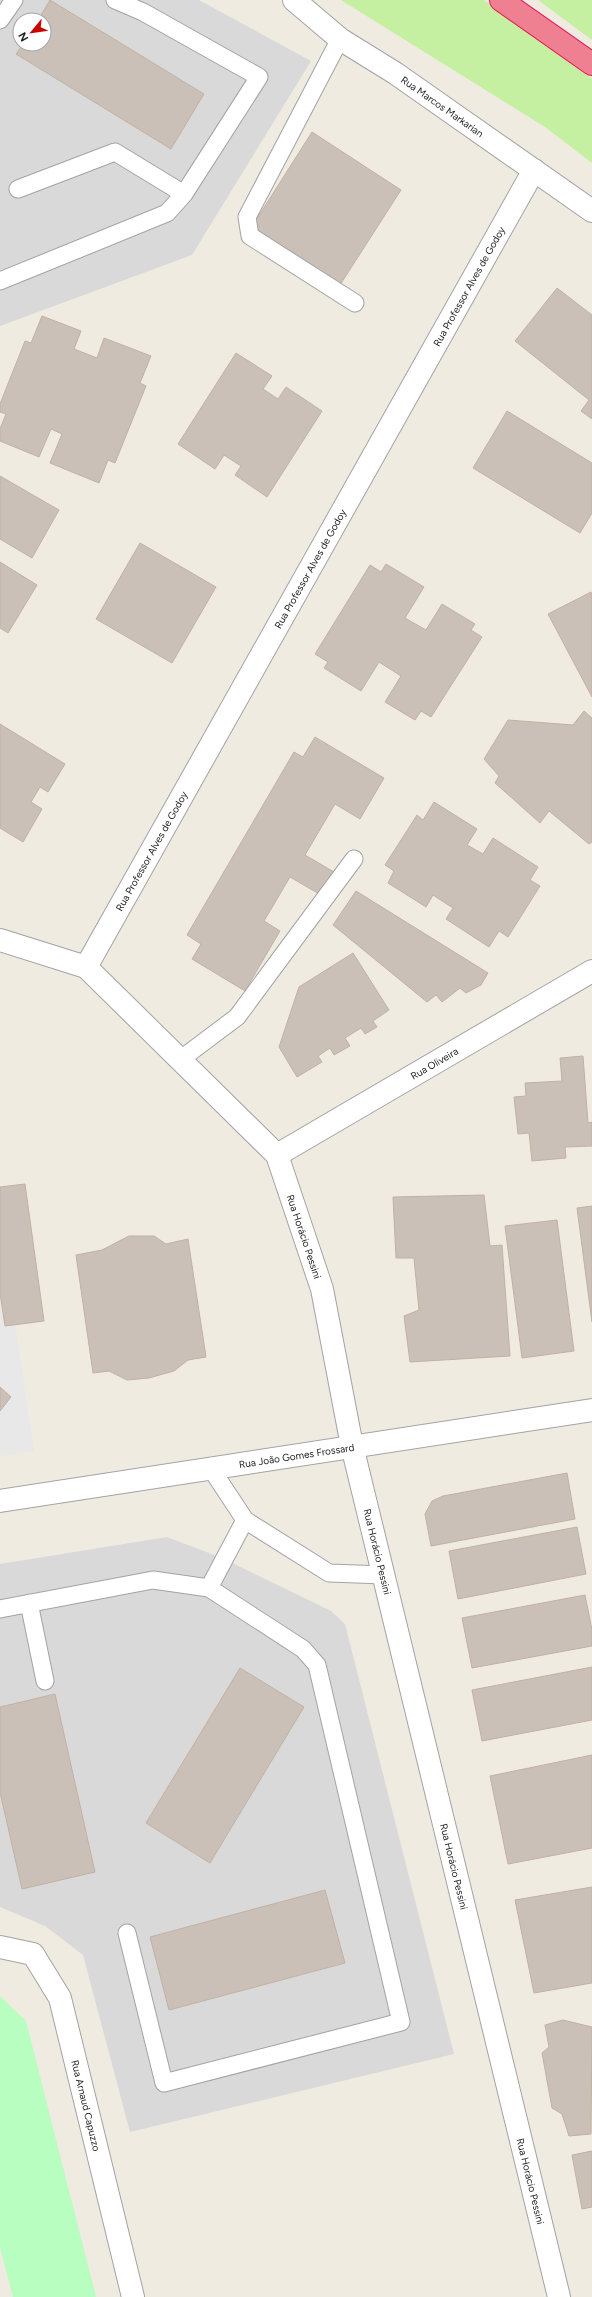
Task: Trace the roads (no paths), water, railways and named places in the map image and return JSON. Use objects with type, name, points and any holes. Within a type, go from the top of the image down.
[{"type":"highway","points":[[502,0],[592,64]]},
{"type":"street","name":"Rua Marcos Markarian","points":[[294,0],[340,39],[395,73],[592,211]]},
{"type":"street","name":"Rua Professor Alves de Godoy","points":[[86,967],[534,170]]},
{"type":"street","name":"Rua Horácio Pessini","points":[[0,940],[86,967],[181,1059],[277,1156],[322,1289],[352,1446],[560,2297]]},
{"type":"street","name":"Rua Oliveira","points":[[277,1156],[592,971]]},
{"type":"street","name":"Rua João Gomes Frossard","points":[[0,1501],[212,1470],[352,1446],[592,1410]]},
{"type":"street","name":"Rua Arnaud Capuzzo","points":[[0,1947],[33,1954],[60,1998],[133,2297]]},
{"type":"lane","points":[[0,20],[14,0]]},
{"type":"lane","points":[[0,281],[167,213],[184,194],[259,77],[143,12],[115,0]]},
{"type":"lane","points":[[340,39],[247,217],[247,226],[250,236],[355,303]]},
{"type":"lane","points":[[18,189],[114,152],[184,194]]},
{"type":"lane","points":[[181,1059],[237,1018],[354,859]]},
{"type":"lane","points":[[212,1470],[245,1520],[329,1572],[384,1575]]},
{"type":"lane","points":[[209,1588],[245,1520]]},
{"type":"lane","points":[[0,1609],[153,1580],[209,1588],[303,1649],[317,1665],[402,2022],[164,2082],[126,1933]]},
{"type":"lane","points":[[29,1603],[45,1681]]}]
